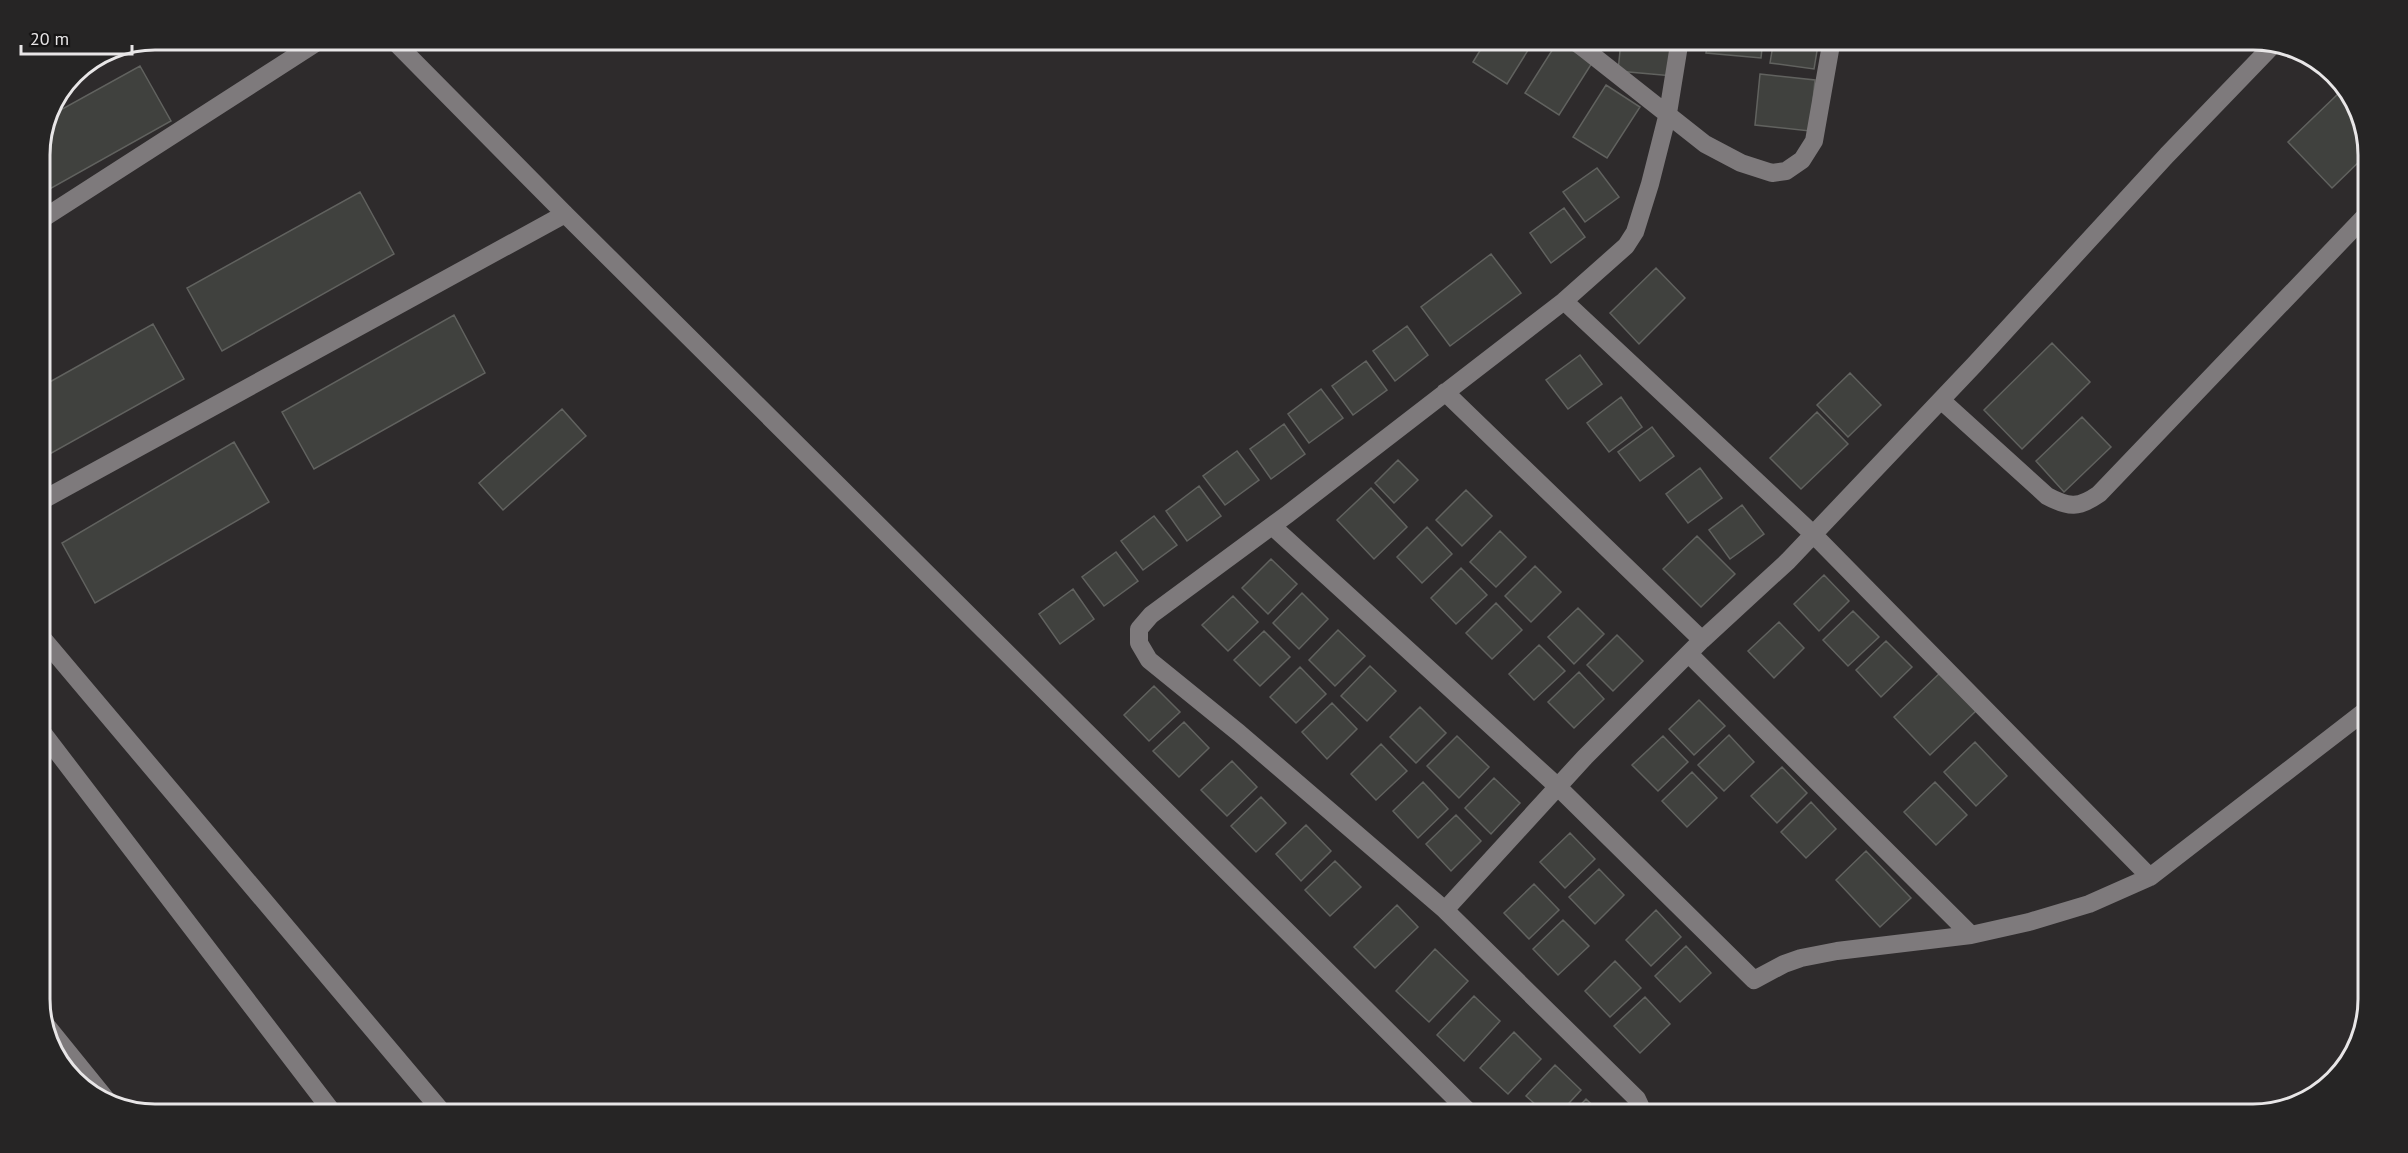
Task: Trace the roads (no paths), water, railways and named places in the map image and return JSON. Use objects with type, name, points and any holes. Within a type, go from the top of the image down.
[{"type":"street","points":[[50,214],[305,50]]},
{"type":"street","points":[[403,50],[1461,1104]]},
{"type":"street","points":[[1586,50],[1705,144],[1741,163],[1772,173],[1786,171],[1802,160],[1814,141],[1830,50]]},
{"type":"street","points":[[1639,1104],[1444,910],[1239,733],[1149,660],[1139,643],[1139,629],[1151,615],[1272,526],[1564,301],[1626,246],[1635,232],[1668,113],[1678,50]]},
{"type":"street","points":[[1444,910],[1557,786],[1702,640],[1788,561],[1941,400],[2167,155],[2267,51]]},
{"type":"street","points":[[50,496],[565,214]]},
{"type":"street","points":[[1941,400],[2047,496],[2063,504],[2076,505],[2087,502],[2099,494],[2358,223]]},
{"type":"street","points":[[1564,301],[1813,534],[2150,877]]},
{"type":"street","points":[[1445,393],[1702,640]]},
{"type":"street","points":[[1272,526],[1557,786],[1754,980],[1801,958],[1837,951],[1971,935],[2028,922],[2089,904],[2150,877],[2358,716]]},
{"type":"street","points":[[50,647],[436,1104]]},
{"type":"street","points":[[1689,654],[1971,935]]},
{"type":"street","points":[[50,742],[326,1104]]},
{"type":"street","points":[[59,1040],[94,1084]]}]
